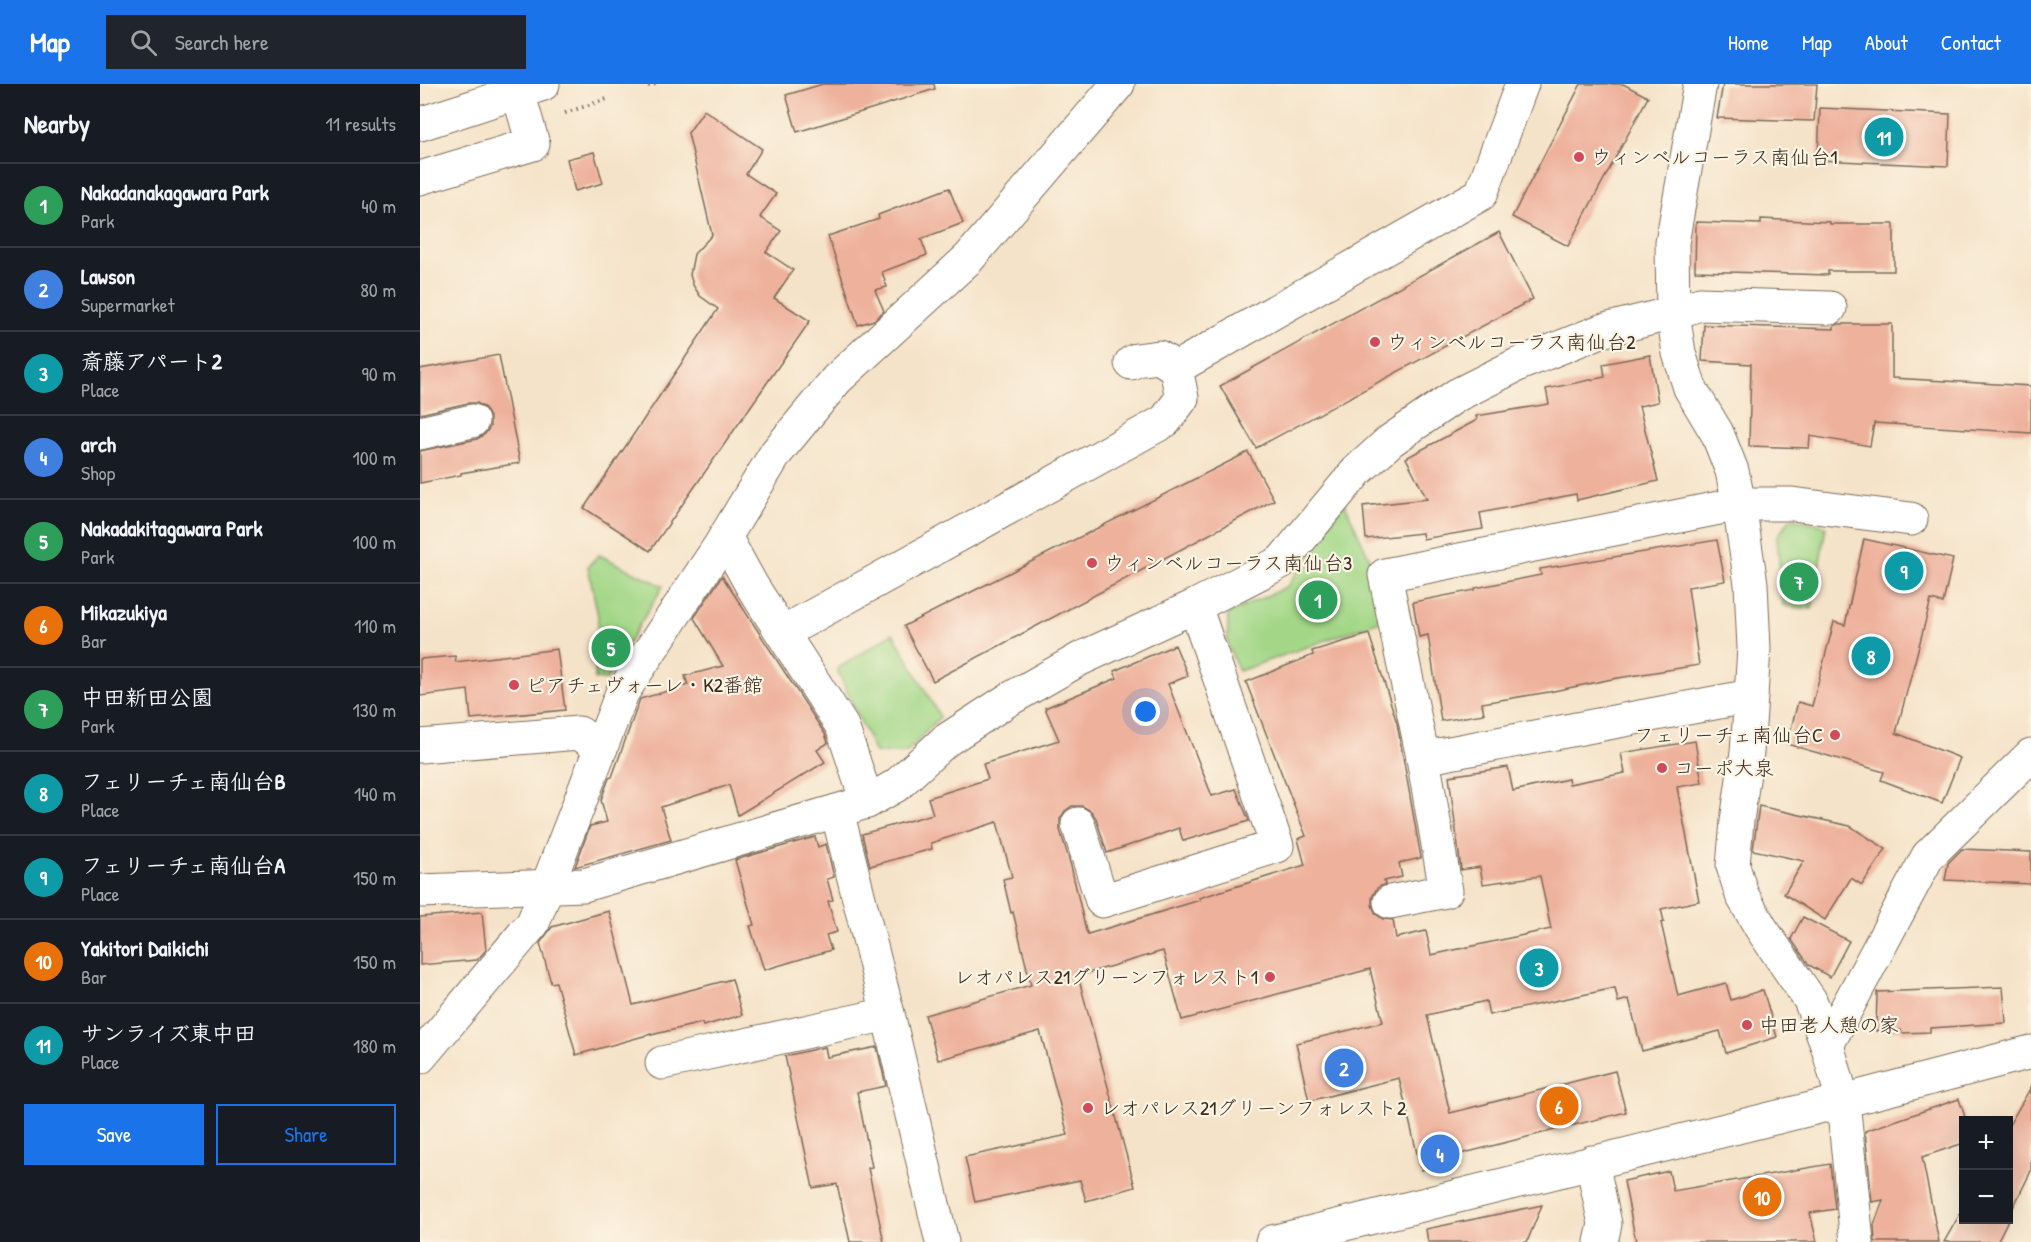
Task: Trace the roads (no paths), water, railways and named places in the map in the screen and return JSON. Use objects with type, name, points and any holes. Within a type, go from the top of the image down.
[{"type":"street","points":[[420,1057],[533,923],[622,693],[725,537],[776,453],[837,379],[969,258],[1118,84]]},
{"type":"street","points":[[1176,368],[1481,194],[1522,84]]},
{"type":"street","points":[[1700,84],[1672,243],[1673,314],[1679,353],[1687,379],[1717,433],[1732,471],[1751,584],[1754,648],[1751,696],[1747,752],[1733,866],[1742,895],[1761,928],[1810,1000],[1827,1045],[1843,1101],[1857,1242]]},
{"type":"street","points":[[420,124],[530,88],[533,144],[420,178]]},
{"type":"street","points":[[420,891],[584,885],[852,807],[897,785],[945,741],[1008,700],[1080,659],[1195,606],[1281,562],[1357,471],[1390,441],[1457,394],[1519,364],[1602,331],[1673,314],[1700,304],[1830,308]]},
{"type":"street","points":[[789,642],[791,627],[1165,421],[1182,398],[1176,368],[1159,357],[1136,360],[1131,363]]},
{"type":"street","points":[[420,433],[472,421]]},
{"type":"street","points":[[1390,902],[1446,891],[1385,575],[1739,504],[1792,504],[1911,519]]},
{"type":"street","points":[[725,537],[752,586],[842,726],[852,807],[888,1014],[942,1242]]},
{"type":"street","points":[[1078,824],[1102,901],[1277,846],[1195,606]]},
{"type":"street","points":[[1422,758],[1751,696]]},
{"type":"street","points":[[420,746],[579,733],[601,748]]},
{"type":"street","points":[[1827,1045],[1928,856],[2031,755]]},
{"type":"street","points":[[662,1063],[888,1014]]},
{"type":"street","points":[[1283,1241],[2031,1052]]},
{"type":"street","points":[[1592,1162],[1605,1224],[1601,1242]]},
{"type":"place","name":"サンライズ東中田","points":[[1884,137]]},
{"type":"place","name":"ウィンベルコーラス南仙台1","points":[[1579,157]]},
{"type":"place","name":"ウィンベルコーラス南仙台2","points":[[1375,342]]},
{"type":"place","name":"ウィンベルコーラス南仙台3","points":[[1092,563]]},
{"type":"place","name":"フェリーチェ南仙台A","points":[[1904,571]]},
{"type":"place","name":"中田新田公園","points":[[1799,582]]},
{"type":"place","name":"Nakadanakagawara Park","points":[[1318,600]]},
{"type":"place","name":"Nakadakitagawara Park","points":[[611,648]]},
{"type":"place","name":"フェリーチェ南仙台B","points":[[1871,656]]},
{"type":"place","name":"ピアチェヴォーレ・K2番館","points":[[514,685]]},
{"type":"place","name":"フェリーチェ南仙台C","points":[[1835,735]]},
{"type":"place","name":"コーポ大泉","points":[[1662,768]]},
{"type":"place","name":"斎藤アパート2","points":[[1539,968]]},
{"type":"place","name":"レオパレス21グリーンフォレスト1","points":[[1270,977]]},
{"type":"place","name":"中田老人憩の家","points":[[1747,1025]]},
{"type":"place","name":"Lawson","points":[[1344,1068]]},
{"type":"place","name":"Mikazukiya","points":[[1559,1106]]},
{"type":"place","name":"レオパレス21グリーンフォレスト2","points":[[1088,1108]]},
{"type":"place","name":"arch","points":[[1440,1154]]},
{"type":"place","name":"Yakitori Daikichi","points":[[1762,1197]]}]
